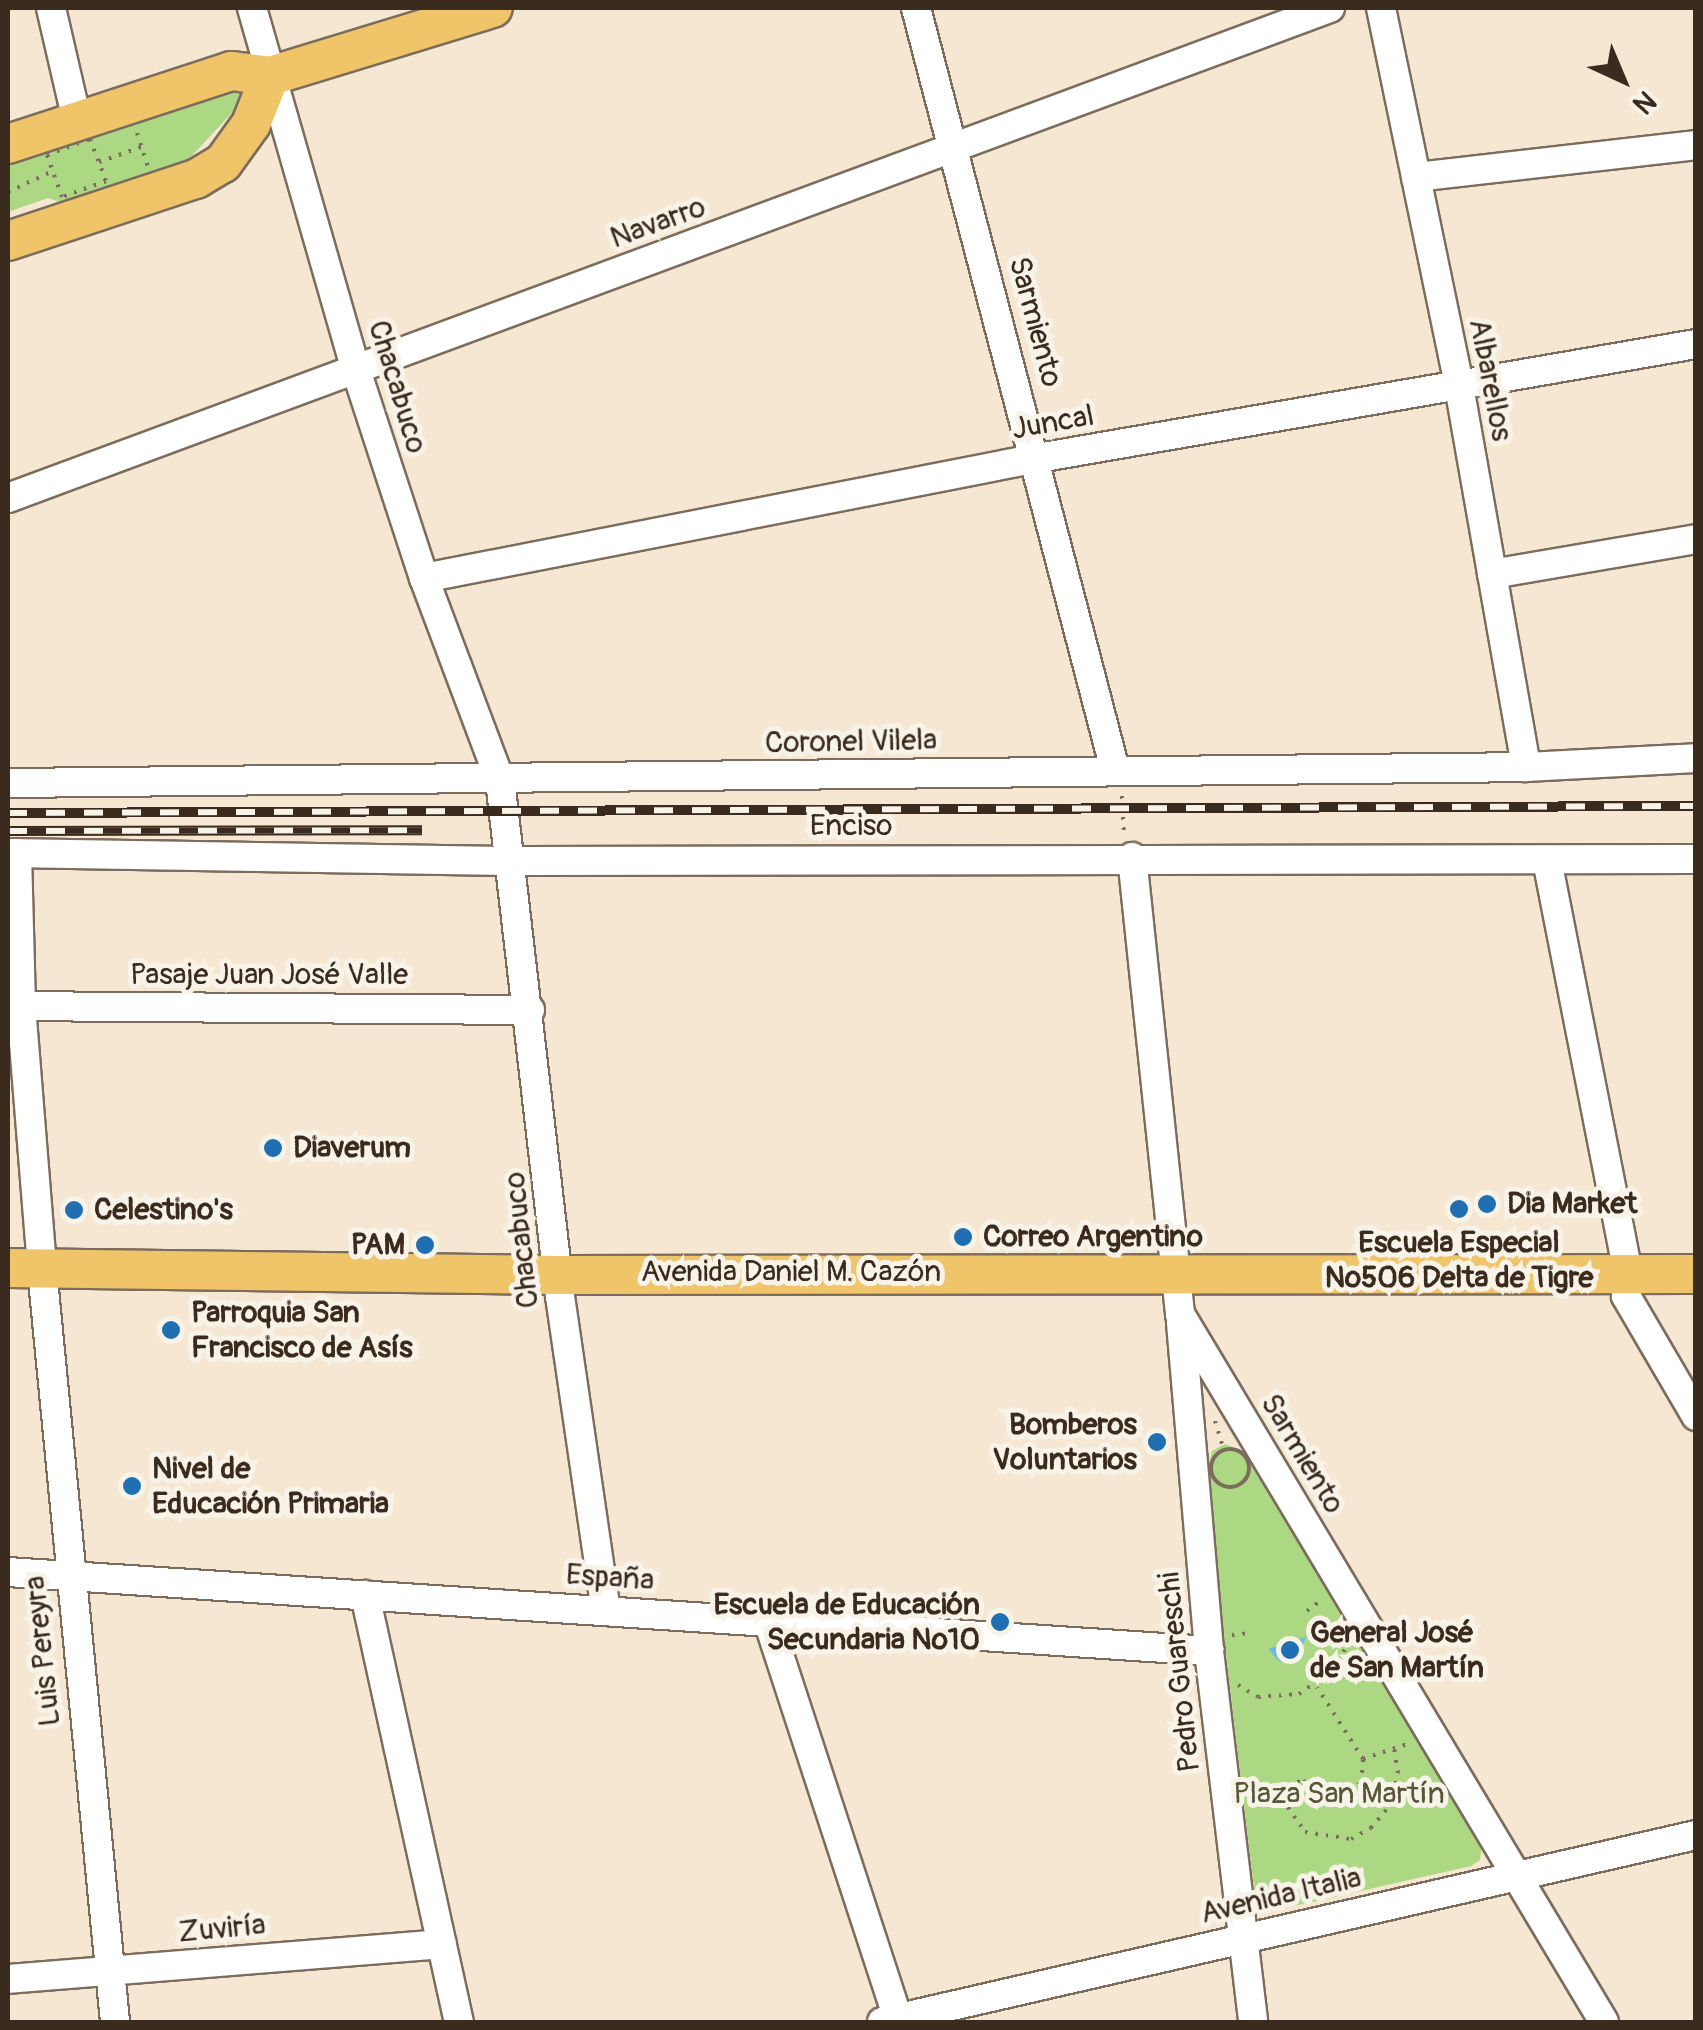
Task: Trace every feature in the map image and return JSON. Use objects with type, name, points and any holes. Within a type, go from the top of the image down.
[{"type":"main road","points":[[8,144],[231,70],[270,76],[493,8]]},
{"type":"main road","points":[[8,241],[156,192],[223,163],[252,124],[270,76]]},
{"type":"main road","name":"Avenida Daniel M. Cazón","points":[[25,1281],[1176,1293],[1627,1284],[1696,1274]]},
{"type":"main road","name":"Avenida Daniel M. Cazón","points":[[1627,1284],[1696,1296]]},
{"type":"street","points":[[51,8],[77,121]]},
{"type":"street","name":"Chacabuco","points":[[252,8],[355,367],[424,578],[500,780],[514,860],[560,1286],[606,1610]]},
{"type":"street","name":"Sarmiento","points":[[916,8],[1038,458],[1108,771]]},
{"type":"street","name":"Navarro","points":[[8,498],[355,367],[955,151],[1330,8]]},
{"type":"street","name":"Albarellos","points":[[1381,8],[1459,386],[1526,767]]},
{"type":"street","points":[[1416,177],[1696,145]]},
{"type":"street","name":"Juncal","points":[[424,578],[1038,458],[1696,344]]},
{"type":"street","points":[[1492,574],[1696,539]]},
{"type":"street","name":"Coronel Vilela","points":[[8,783],[1526,767],[1696,758]]},
{"type":"street","name":"Sarmiento","points":[[1130,849],[1176,1293],[1242,1418],[1604,2022]]},
{"type":"street","name":"Enciso","points":[[12,853],[514,860],[1130,849],[1546,860],[1696,859]]},
{"type":"street","name":"Luis Pereyra","points":[[12,853],[25,1281],[68,1576],[115,2022]]},
{"type":"street","points":[[1546,860],[1627,1284],[1696,1416]]},
{"type":"street","name":"Pasaje Juan José Valle","points":[[14,1006],[530,1010]]},
{"type":"street","name":"Pedro Guareschi","points":[[1176,1293],[1201,1422],[1209,1650],[1253,2022]]},
{"type":"street","points":[[1201,1422],[1242,1418]]},
{"type":"street","name":"España","points":[[8,1572],[1209,1650]]},
{"type":"street","points":[[365,1594],[460,2022]]},
{"type":"street","points":[[768,1622],[890,2021]]},
{"type":"street","name":"Avenida Italia","points":[[890,2021],[1696,1835]]},
{"type":"street","name":"Zuviría","points":[[8,1979],[442,1944]]},
{"type":"path","points":[[128,104],[156,192]]},
{"type":"path","points":[[90,138],[106,181],[62,197],[53,171],[47,155],[90,138]]},
{"type":"path","points":[[99,162],[141,147]]},
{"type":"path","points":[[8,192],[53,171]]},
{"type":"path","points":[[1108,771],[1100,786],[1128,786],[1124,837],[1114,842],[1130,849]]},
{"type":"path","points":[[1201,1422],[1224,1450]]},
{"type":"path","points":[[1224,1450],[1237,1450],[1248,1463],[1248,1475],[1234,1487],[1222,1486],[1210,1470],[1224,1450]]},
{"type":"path","points":[[1209,1650],[1240,1687],[1258,1696],[1280,1698],[1317,1687],[1349,1646],[1360,1613]]},
{"type":"path","points":[[1228,1806],[1303,1780],[1313,1798],[1344,1801],[1361,1783],[1363,1760],[1317,1687]]},
{"type":"path","points":[[1363,1760],[1432,1735]]},
{"type":"path","points":[[1276,1790],[1305,1832],[1351,1839],[1370,1828],[1390,1804],[1398,1773],[1394,1749]]},
{"type":"green space","points":[[229,86],[242,94],[240,104],[189,159],[62,203],[48,198],[8,212],[8,157]]},
{"type":"green space","name":"Plaza San Martín","points":[[1225,1444],[1252,1455],[1482,1843],[1480,1860],[1471,1866],[1268,1912],[1256,1905],[1205,1478],[1212,1451]]},
{"type":"water","points":[[1306,1637],[1297,1660],[1280,1662],[1268,1649]]},
{"type":"railway","points":[[8,813],[1696,806]]},
{"type":"railway","points":[[8,831],[422,830]]},
{"type":"place","name":"Diaverum","points":[[273,1148]]},
{"type":"place","name":"Dia Market","points":[[1487,1204]]},
{"type":"place","name":"Escuela Especial Nº506 Delta de Tigre","points":[[1459,1209]]},
{"type":"place","name":"Celestino's","points":[[74,1210]]},
{"type":"place","name":"Correo Argentino","points":[[963,1237]]},
{"type":"place","name":"PAM","points":[[425,1245]]},
{"type":"place","name":"Parroquia San Francisco de Asís","points":[[171,1330]]},
{"type":"place","name":"Bomberos Voluntarios","points":[[1157,1442]]},
{"type":"place","name":"Nivel de Educación Primaria","points":[[132,1486]]},
{"type":"place","name":"Escuela de Educación Secundaria Nº10","points":[[1000,1622]]},
{"type":"place","name":"General José de San Martín","points":[[1290,1650]]}]
